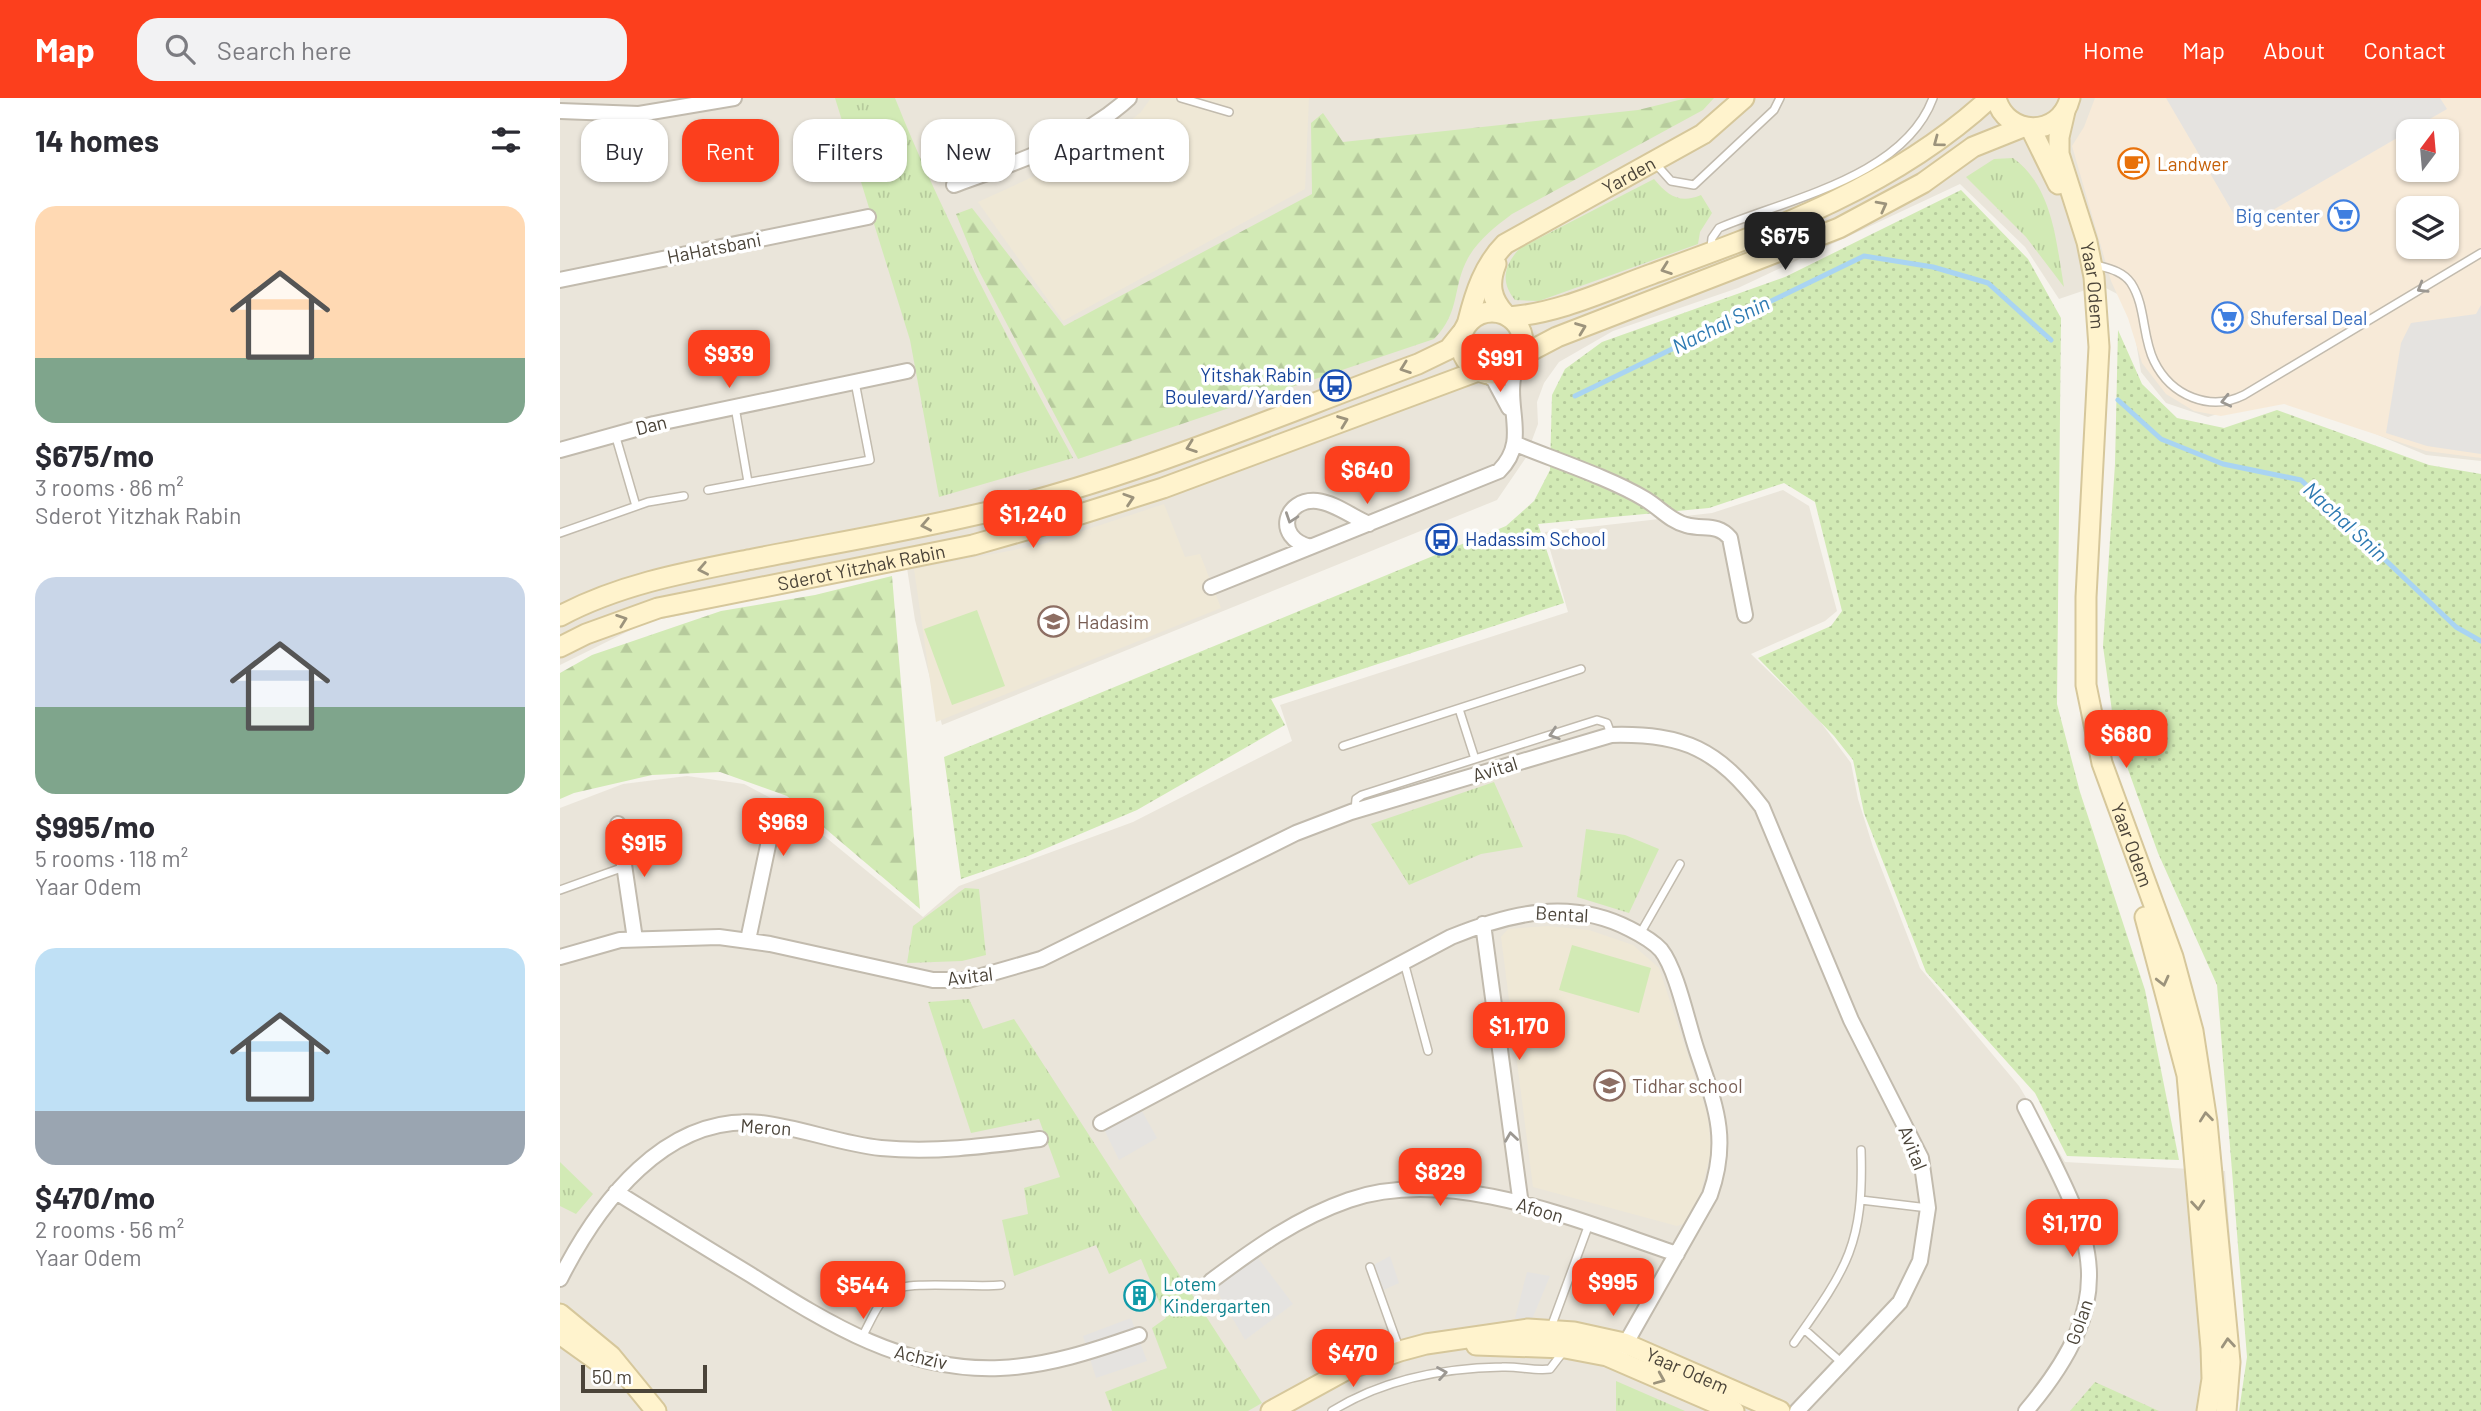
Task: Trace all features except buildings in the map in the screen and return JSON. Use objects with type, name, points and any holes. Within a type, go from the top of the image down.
[{"type":"street","points":[[560,111],[639,114],[734,98]]},
{"type":"street","points":[[954,185],[1060,142],[1102,120],[1129,98]]},
{"type":"street","name":"Yarden","points":[[1465,328],[1480,281],[1496,253],[1505,244],[1703,134],[1744,98]]},
{"type":"street","points":[[1511,412],[1494,380],[1465,361],[1461,351],[1465,328],[1487,312],[1507,316],[1548,312],[1711,252],[1868,186],[1936,144],[1990,98]]},
{"type":"street","name":"Yaar Odem","points":[[1996,98],[2003,114],[2027,128],[2056,178],[2086,279],[2090,386],[2076,597],[2076,689],[2092,770],[2152,937],[2187,1075],[2211,1349],[2212,1379],[2207,1411]]},
{"type":"street","points":[[1482,373],[1508,370],[1518,360],[1557,337],[1839,228],[1923,183],[1973,148],[2027,128],[2056,121],[2067,105]]},
{"type":"street","name":"Yaar Odem","points":[[2067,105],[2059,137],[2059,154],[2091,263],[2097,307],[2099,358],[2086,597],[2086,685],[2102,763],[2173,957],[2197,1054],[2230,1362],[2226,1411]]},
{"type":"street","name":"HaHatsbani","points":[[560,280],[868,217]]},
{"type":"street","points":[[1211,587],[1492,475],[1510,460],[1516,444],[1510,396],[1523,342],[1521,330],[1493,296],[1491,284],[1505,244]]},
{"type":"street","name":"Sderot Yitzhak Rabin","points":[[560,616],[615,593],[683,572],[967,517],[1060,492],[1167,456],[1418,363],[1449,349],[1465,328]]},
{"type":"street","name":"Dan","points":[[560,450],[615,434],[907,371]]},
{"type":"street","name":"Sderot Yitzhak Rabin","points":[[560,648],[624,619],[690,600],[973,545],[1034,529],[1163,488],[1482,373]]},
{"type":"street","points":[[1516,444],[1645,499],[1670,519],[1688,526],[1715,527],[1724,531],[1730,538],[1745,615]]},
{"type":"street","points":[[1310,547],[1290,538],[1287,530],[1295,507],[1306,502],[1332,505],[1369,524]]},
{"type":"street","name":"Avital","points":[[560,957],[620,940],[695,936],[748,940],[933,980],[979,977],[1041,959],[1296,833],[1355,811],[1611,735],[1632,734],[1688,743],[1717,758],[1741,779],[1762,807],[1851,1020],[1921,1158],[1928,1208],[1926,1239],[1911,1284],[1891,1311],[1797,1411]]},
{"type":"street","points":[[618,824],[635,939]]},
{"type":"street","points":[[748,940],[770,836]]},
{"type":"street","name":"Bental","points":[[1101,1124],[1404,962],[1483,924],[1525,912],[1553,910],[1584,913],[1616,922],[1640,934],[1661,950],[1676,984],[1721,1131],[1718,1171],[1697,1222],[1621,1352]]},
{"type":"street","points":[[1483,924],[1521,1205]]},
{"type":"street","name":"Golan","points":[[2025,1107],[2077,1208],[2091,1275],[2090,1294],[2075,1341],[2066,1359],[2026,1411]]},
{"type":"street","name":"Meron","points":[[560,1279],[583,1234],[616,1192],[656,1154],[685,1138],[720,1125],[758,1123],[877,1148],[913,1150],[952,1150],[1040,1139]]},
{"type":"street","name":"Afoon","points":[[1211,1281],[1265,1241],[1312,1214],[1352,1199],[1400,1191],[1444,1191],[1482,1195],[1588,1224],[1677,1254]]},
{"type":"street","name":"Achziv","points":[[616,1192],[831,1325],[913,1359],[998,1368],[1040,1364],[1076,1356],[1139,1335]]},
{"type":"street","points":[[560,1314],[591,1337],[656,1411]]},
{"type":"street","name":"Yaar Odem","points":[[1272,1411],[1346,1370],[1426,1343],[1511,1330],[1550,1330],[1621,1352],[1780,1411]]},
{"type":"street","points":[[560,1334],[641,1393]]},
{"type":"street","name":"Yaar Odem","points":[[1426,1343],[1621,1352],[1715,1406],[1734,1411]]},
{"type":"lane","points":[[1181,98],[1229,112]]},
{"type":"lane","points":[[1654,161],[1671,181],[1694,185],[1774,110],[1780,98]]},
{"type":"lane","points":[[1711,252],[1712,238],[1719,229],[1832,187],[1874,164],[1904,140],[1933,98]]},
{"type":"lane","points":[[2091,263],[2117,271],[2130,281],[2139,299],[2153,360],[2179,389],[2212,404],[2228,403],[2244,395],[2481,253]]},
{"type":"lane","points":[[708,490],[870,460],[855,382]]},
{"type":"lane","points":[[734,407],[748,482]]},
{"type":"lane","points":[[615,434],[636,506]]},
{"type":"lane","points":[[560,533],[636,506],[684,496]]},
{"type":"lane","points":[[1343,746],[1581,669]]},
{"type":"lane","points":[[1459,709],[1475,759]]},
{"type":"lane","points":[[1355,811],[1356,799],[1362,795],[1597,720],[1607,723],[1611,735]]},
{"type":"lane","points":[[1640,934],[1679,864]]},
{"type":"lane","points":[[560,890],[624,867]]},
{"type":"lane","points":[[1404,962],[1428,1051]]},
{"type":"lane","points":[[1794,1343],[1844,1269],[1853,1244],[1861,1200],[1861,1150]]},
{"type":"lane","points":[[1861,1200],[1928,1208]]},
{"type":"lane","points":[[1550,1330],[1588,1224]]},
{"type":"lane","points":[[1370,1267],[1400,1351]]},
{"type":"lane","points":[[861,1339],[880,1305],[890,1292],[902,1285],[976,1288],[1001,1285]]},
{"type":"lane","points":[[1804,1329],[1842,1363]]},
{"type":"lane","points":[[1332,1411],[1389,1384],[1423,1377],[1505,1366],[1550,1369],[1565,1348]]},
{"type":"shaded area","points":[[560,98],[2481,98],[2481,461],[2426,455],[2280,394],[2208,417],[2166,403],[2141,372],[2129,300],[2100,285],[2059,299],[2025,247],[1960,184],[1738,288],[1613,331],[1559,362],[1544,383],[1537,402],[1538,424],[1525,459],[1497,500],[942,725],[915,620],[907,568],[647,622],[560,665]]},
{"type":"shaded area","points":[[1151,98],[1309,98],[1305,189],[1063,321],[978,202],[1029,179],[1029,182],[1189,182],[1189,119],[1132,119]]},
{"type":"shaded area","name":"Big center","points":[[2095,98],[2481,98],[2481,458],[2426,451],[2284,404],[2221,416],[2194,411],[2166,394],[2142,363],[2128,318],[2111,281],[2072,146],[2084,127]]},
{"type":"shaded area","points":[[2166,98],[2440,98],[2447,109],[2430,119],[2396,119],[2396,139],[2242,228]]},
{"type":"shaded area","points":[[2481,305],[2481,454],[2427,446],[2386,433],[2401,343],[2411,323],[2476,314]]},
{"type":"shaded area","points":[[1783,490],[1809,506],[1837,611],[1825,621],[1751,654],[1819,720],[1851,763],[1858,799],[1873,847],[1920,968],[2019,1086],[2065,1162],[2225,1171],[2237,1332],[2239,1399],[2234,1411],[560,1411],[560,808],[623,784],[687,776],[744,784],[790,808],[923,917],[959,886],[1133,822],[1292,741],[1280,705],[1568,612],[1545,532],[1712,513]]},
{"type":"shaded area","name":"Hadasim","points":[[1164,504],[1185,557],[1200,554],[1221,608],[936,722],[914,569],[1040,545]]},
{"type":"shaded area","name":"Tidhar school","points":[[1547,926],[1589,930],[1633,945],[1659,968],[1708,1116],[1711,1152],[1698,1203],[1691,1219],[1686,1223],[1677,1226],[1533,1187],[1501,937],[1508,929]]},
{"type":"shaded area","points":[[1138,1104],[1157,1138],[1119,1160],[1101,1123]]},
{"type":"shaded area","points":[[1252,1250],[1293,1304],[1245,1340],[1211,1281]]},
{"type":"shaded area","points":[[1390,1256],[1399,1283],[1379,1292],[1370,1267]]},
{"type":"shaded area","points":[[1527,1272],[1550,1276],[1528,1329],[1512,1330]]},
{"type":"shaded area","points":[[1131,1318],[1147,1361],[1096,1378],[1083,1336]]},
{"type":"green space","points":[[835,98],[895,98],[903,119],[842,119]]},
{"type":"green space","points":[[1687,98],[1714,98],[1703,110],[1512,214],[1488,234],[1468,258],[1448,319],[1434,339],[1078,459],[979,271],[956,214],[972,208],[1064,326],[1312,194],[1311,123],[1323,113],[1343,142],[1638,110]]},
{"type":"green space","points":[[907,128],[921,160],[921,182],[931,182],[956,236],[1073,458],[939,497],[910,340],[861,182],[907,182]]},
{"type":"green space","points":[[2013,158],[2037,184],[2045,199],[2055,234],[2064,287],[2026,237],[1966,177],[1994,159]]},
{"type":"green space","points":[[1654,179],[1675,197],[1687,199],[1701,195],[1712,213],[1700,232],[1698,244],[1539,301],[1515,300],[1507,287],[1506,274],[1510,261],[1520,248]]},
{"type":"green space","points":[[1961,190],[2028,259],[2061,318],[2057,704],[2080,792],[2145,990],[2179,1160],[2067,1156],[2035,1093],[1926,972],[1864,813],[1853,760],[1834,736],[1758,658],[1831,626],[1842,611],[1815,502],[1784,483],[1709,508],[1538,524],[1564,603],[1271,699],[1285,725],[1137,810],[1028,856],[961,879],[944,757],[1506,526],[1534,501],[1550,470],[1552,395],[1565,369],[1602,342],[1785,277]]},
{"type":"green space","points":[[2118,330],[2142,384],[2177,418],[2224,428],[2277,410],[2429,465],[2481,474],[2481,1411],[2239,1411],[2247,1357],[2217,985],[2158,853],[2115,733],[2103,646],[2115,464]]},
{"type":"green space","points":[[892,576],[920,909],[787,796],[720,772],[652,775],[574,793],[560,799],[560,673],[592,655],[721,611],[815,595]]},
{"type":"green space","points":[[977,610],[1005,686],[952,705],[924,629]]},
{"type":"green space","points":[[1494,782],[1523,847],[1481,854],[1409,885],[1371,824]]},
{"type":"green space","points":[[1586,829],[1625,835],[1659,849],[1629,913],[1577,897]]},
{"type":"green space","points":[[965,888],[979,889],[986,955],[962,961],[907,963],[913,926]]},
{"type":"green space","points":[[1572,945],[1651,968],[1639,1013],[1559,990]]},
{"type":"green space","points":[[969,999],[983,1029],[1014,1019],[1262,1403],[1248,1411],[1112,1411],[1105,1392],[1167,1368],[1152,1328],[1166,1318],[1141,1259],[1109,1274],[1096,1245],[1014,1276],[1002,1220],[1028,1214],[1024,1188],[1060,1177],[1039,1119],[971,1133],[928,1002]]},
{"type":"green space","points":[[560,1162],[593,1194],[576,1214],[560,1206]]},
{"type":"green space","points":[[1616,1381],[1685,1411],[1616,1411]]},
{"type":"green space","points":[[2095,1382],[2159,1411],[2070,1411]]},
{"type":"waterway","name":"Nachal Snin","points":[[1575,396],[1864,256],[1933,267],[1988,283],[2051,340]]},
{"type":"waterway","name":"Nachal Snin","points":[[2118,400],[2161,439],[2223,464],[2301,480],[2456,627],[2481,641]]},
{"type":"place","name":"Landwer","points":[[2134,164]]},
{"type":"place","name":"Big center","points":[[2343,216]]},
{"type":"place","name":"Shufersal Deal","points":[[2227,318]]},
{"type":"place","name":"Yitshak Rabin Boulevard/Yarden","points":[[1335,386]]},
{"type":"place","name":"Hadassim School","points":[[1442,539]]},
{"type":"place","name":"Hadasim","points":[[1054,622]]},
{"type":"place","name":"Tidhar school","points":[[1609,1086]]},
{"type":"place","name":"Lotem Kindergarten","points":[[1140,1295]]}]
